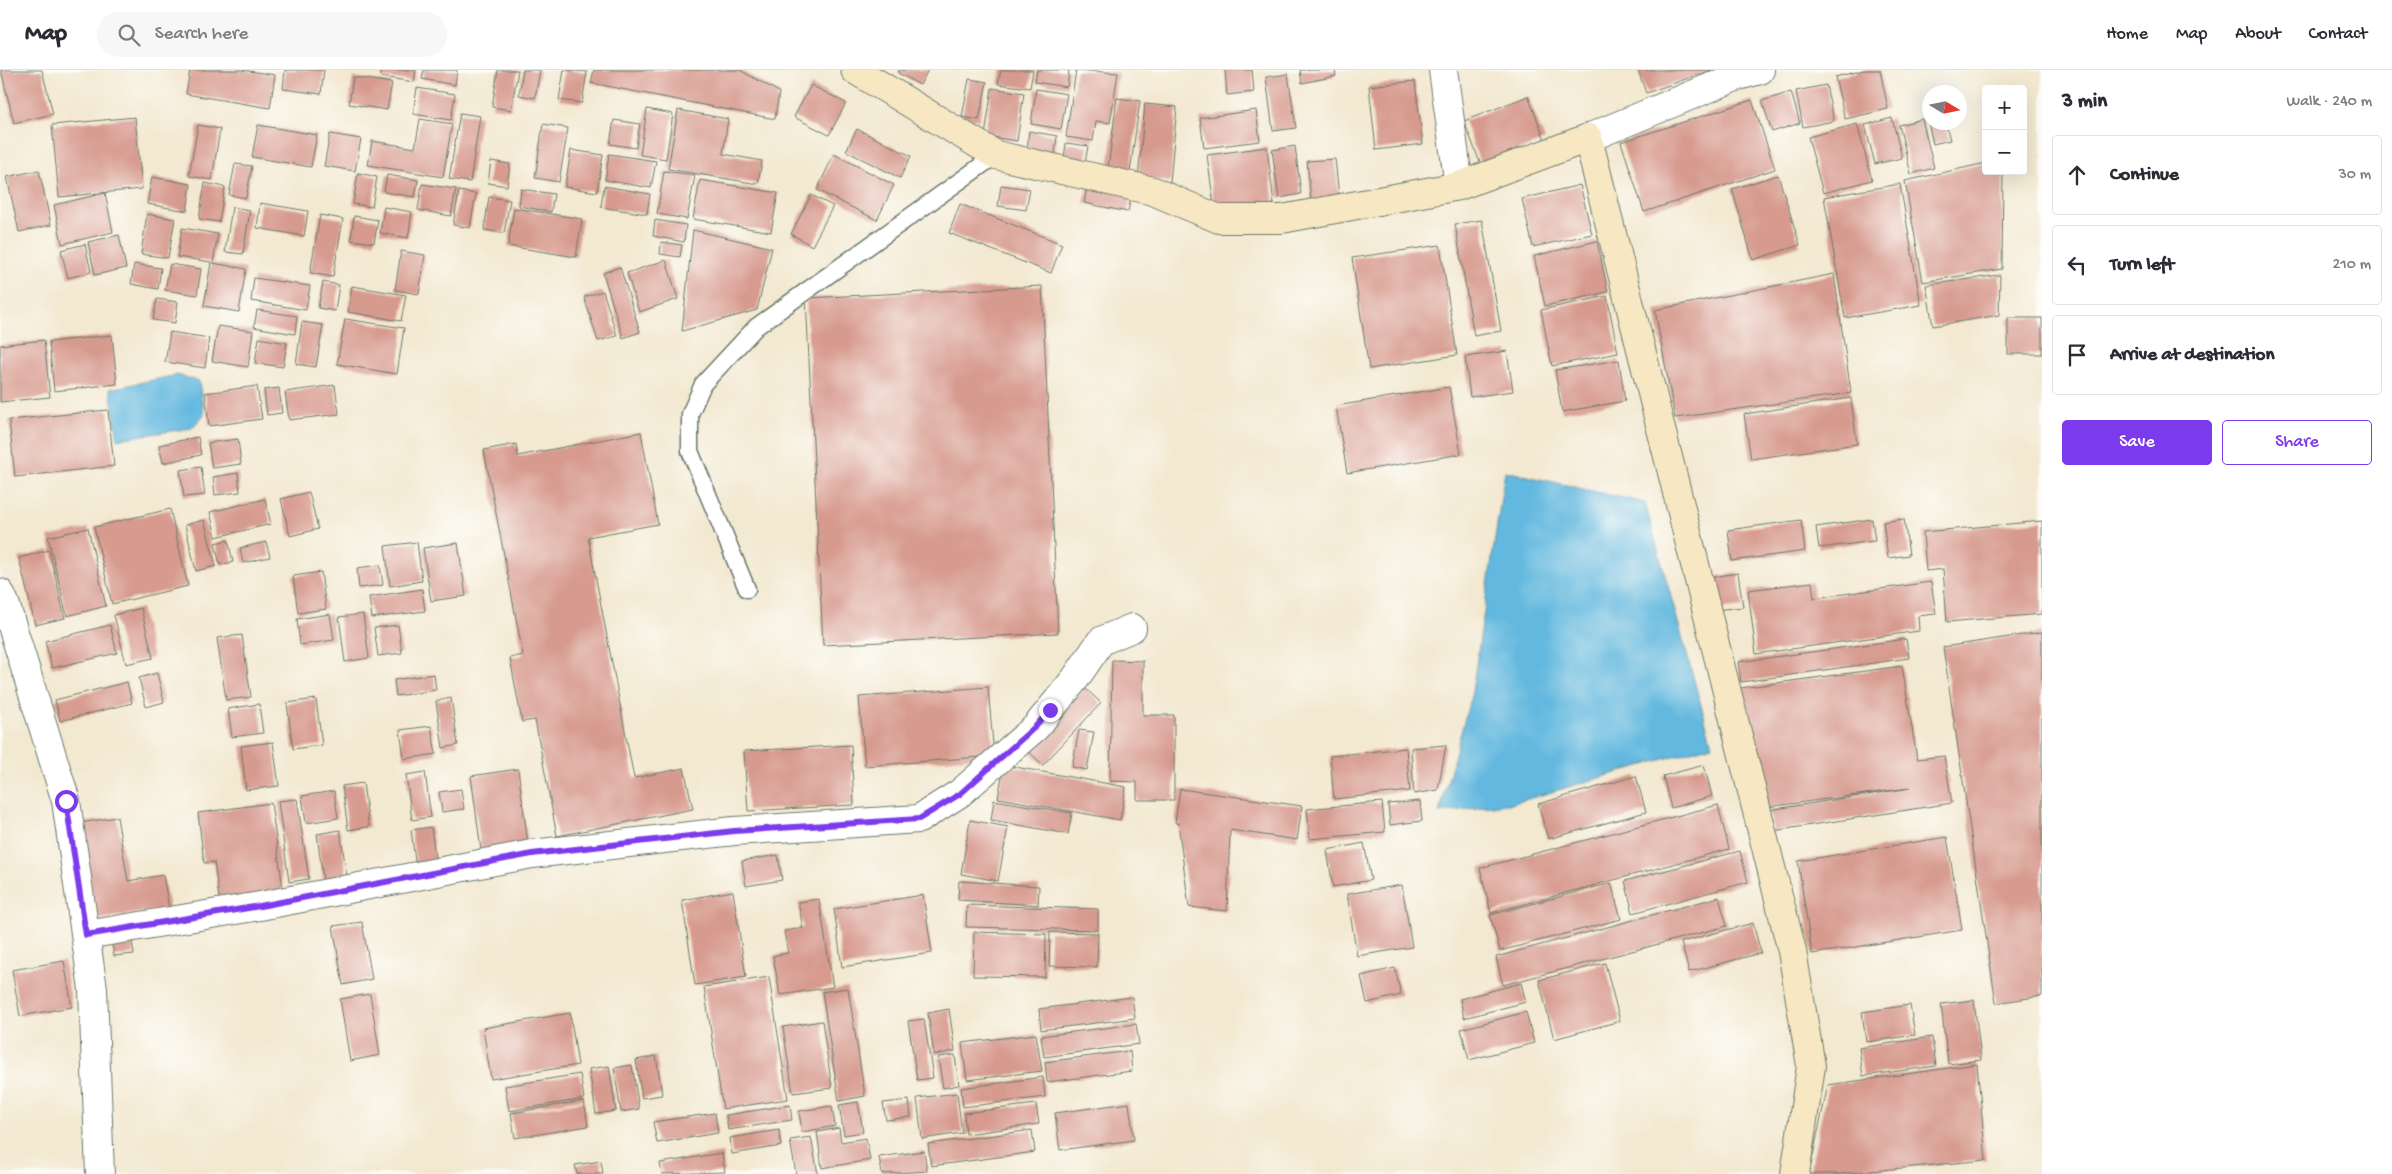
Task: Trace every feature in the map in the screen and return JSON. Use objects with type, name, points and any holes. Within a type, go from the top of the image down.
[{"type":"main road","points":[[855,70],[996,155],[1153,191],[1219,219],[1282,219],[1459,186],[1588,138],[1792,951],[1811,1066],[1794,1174]]},
{"type":"street","points":[[1443,70],[1459,186]]},
{"type":"street","points":[[1588,138],[1738,76],[1760,70]]},
{"type":"street","points":[[0,594],[5,603],[66,801],[93,989],[100,1174]]},
{"type":"street","points":[[86,935],[260,906],[532,854],[734,831],[919,819],[960,794],[1036,726],[1075,679],[1101,641],[1132,628]]},
{"type":"lane","points":[[747,589],[690,451],[690,414],[703,384],[756,327],[996,155]]},
{"type":"water","points":[[177,375],[199,381],[204,415],[192,428],[118,439],[110,389]]},
{"type":"water","points":[[1505,471],[1645,503],[1712,745],[1514,803],[1439,813],[1472,692]]},
{"type":"building","points":[[1,70],[42,70],[53,114],[14,123]]},
{"type":"building","points":[[190,70],[242,70],[275,75],[270,108],[186,94]]},
{"type":"building","points":[[285,70],[324,70],[321,94],[283,89]]},
{"type":"building","points":[[382,70],[416,70],[414,82],[381,77]]},
{"type":"building","points":[[424,70],[457,70],[455,85],[422,79]]},
{"type":"building","points":[[498,70],[518,70],[511,110],[492,107]]},
{"type":"building","points":[[523,70],[540,70],[535,98],[519,95]]},
{"type":"building","points":[[564,70],[587,72],[582,103],[559,100]]},
{"type":"building","points":[[594,70],[740,70],[779,92],[775,119],[591,83]]},
{"type":"building","points":[[899,70],[928,70],[920,85],[898,73]]},
{"type":"building","points":[[1001,70],[1033,70],[1030,88],[998,84]]},
{"type":"building","points":[[1037,70],[1069,70],[1067,87],[1035,82]]},
{"type":"building","points":[[1076,70],[1118,73],[1110,123],[1096,121],[1093,141],[1066,137]]},
{"type":"building","points":[[1225,70],[1252,70],[1254,92],[1227,95]]},
{"type":"building","points":[[1300,70],[1335,70],[1336,76],[1302,83]]},
{"type":"building","points":[[1638,70],[1712,70],[1646,93]]},
{"type":"building","points":[[1864,70],[1880,70],[1888,109],[1845,119],[1835,77]]},
{"type":"building","points":[[1288,74],[1296,128],[1273,131],[1266,77]]},
{"type":"building","points":[[353,77],[392,83],[387,110],[349,104]]},
{"type":"building","points":[[969,79],[987,82],[979,120],[962,117]]},
{"type":"building","points":[[1415,81],[1423,144],[1376,150],[1369,86]]},
{"type":"building","points":[[811,85],[846,103],[829,135],[794,117]]},
{"type":"building","points":[[1826,85],[1834,121],[1803,127],[1796,91]]},
{"type":"building","points":[[417,88],[455,94],[451,120],[413,114]]},
{"type":"building","points":[[992,88],[1024,93],[1017,141],[985,136]]},
{"type":"building","points":[[1036,89],[1067,94],[1061,129],[1031,124]]},
{"type":"building","points":[[1791,92],[1800,123],[1772,132],[1762,101]]},
{"type":"building","points":[[1528,96],[1545,140],[1481,165],[1464,121]]},
{"type":"building","points":[[1117,98],[1140,101],[1130,172],[1108,169]]},
{"type":"building","points":[[1752,100],[1775,169],[1644,212],[1621,142]]},
{"type":"building","points":[[1145,104],[1177,107],[1170,182],[1138,179]]},
{"type":"building","points":[[647,109],[673,114],[666,159],[640,155]]},
{"type":"building","points":[[678,110],[728,119],[723,154],[762,161],[758,184],[668,169]]},
{"type":"building","points":[[1256,110],[1260,141],[1204,148],[1200,118]]},
{"type":"building","points":[[460,113],[480,116],[470,182],[449,179]]},
{"type":"building","points":[[135,117],[142,189],[59,197],[52,125]]},
{"type":"building","points":[[1892,118],[1902,158],[1875,164],[1865,125]]},
{"type":"building","points":[[420,119],[452,124],[443,177],[368,165],[372,141],[415,148]]},
{"type":"building","points":[[1922,119],[1922,130],[1925,130],[1934,168],[1911,174],[1899,125]]},
{"type":"building","points":[[614,120],[640,124],[636,148],[610,144]]},
{"type":"building","points":[[543,124],[568,128],[559,182],[535,178]]},
{"type":"building","points":[[1857,124],[1872,180],[1823,193],[1808,137]]},
{"type":"building","points":[[198,125],[220,129],[212,180],[189,176]]},
{"type":"building","points":[[258,125],[317,135],[311,167],[252,157]]},
{"type":"building","points":[[857,129],[911,156],[900,178],[846,151]]},
{"type":"building","points":[[1930,130],[1947,130],[1950,140],[1933,144]]},
{"type":"building","points":[[1029,131],[1057,136],[1055,154],[1027,150]]},
{"type":"building","points":[[330,134],[361,139],[355,171],[324,166]]},
{"type":"building","points":[[1066,143],[1088,146],[1084,169],[1063,166]]},
{"type":"building","points":[[1295,146],[1301,194],[1279,198],[1272,150]]},
{"type":"building","points":[[1267,147],[1274,204],[1215,213],[1207,155]]},
{"type":"building","points":[[571,150],[603,155],[597,192],[565,187]]},
{"type":"building","points":[[609,154],[656,161],[651,188],[605,180]]},
{"type":"building","points":[[834,154],[894,185],[877,220],[817,190]]},
{"type":"building","points":[[1335,159],[1340,206],[1312,209],[1307,161]]},
{"type":"building","points":[[491,161],[510,164],[507,186],[488,183]]},
{"type":"building","points":[[235,164],[252,166],[246,198],[229,195]]},
{"type":"building","points":[[1982,164],[1982,175],[2003,175],[2002,269],[1923,282],[1905,181]]},
{"type":"building","points":[[39,170],[51,225],[19,232],[7,177]]},
{"type":"building","points":[[664,171],[695,175],[687,219],[657,214]]},
{"type":"building","points":[[358,173],[377,177],[372,207],[353,204]]},
{"type":"building","points":[[387,175],[418,180],[415,197],[384,192]]},
{"type":"building","points":[[1778,175],[1800,245],[1753,260],[1732,189]]},
{"type":"building","points":[[152,177],[191,184],[187,211],[147,204]]},
{"type":"building","points":[[700,180],[778,193],[771,232],[693,219]]},
{"type":"building","points":[[1088,182],[1132,190],[1128,212],[1084,203]]},
{"type":"building","points":[[205,183],[225,187],[219,222],[199,219]]},
{"type":"building","points":[[422,184],[456,189],[451,216],[418,210]]},
{"type":"building","points":[[1900,184],[1921,305],[1845,318],[1824,197]]},
{"type":"building","points":[[1001,185],[1030,189],[1026,210],[998,206]]},
{"type":"building","points":[[1580,185],[1592,234],[1533,247],[1522,199]]},
{"type":"building","points":[[604,186],[650,194],[647,214],[601,207]]},
{"type":"building","points":[[521,189],[554,194],[551,212],[519,206]]},
{"type":"building","points":[[459,191],[476,194],[470,228],[453,225]]},
{"type":"building","points":[[105,193],[113,232],[62,244],[54,205]]},
{"type":"building","points":[[811,195],[833,206],[812,246],[791,234]]},
{"type":"building","points":[[489,197],[510,200],[504,233],[484,230]]},
{"type":"building","points":[[260,203],[308,211],[304,236],[257,228]]},
{"type":"building","points":[[960,204],[1062,244],[1051,273],[949,233]]},
{"type":"building","points":[[232,207],[250,210],[243,254],[225,252]]},
{"type":"building","points":[[384,207],[412,212],[408,238],[380,233]]},
{"type":"building","points":[[514,208],[582,219],[576,257],[508,246]]},
{"type":"building","points":[[147,214],[175,219],[168,258],[141,254]]},
{"type":"building","points":[[320,215],[343,219],[333,277],[310,273]]},
{"type":"building","points":[[354,216],[378,220],[374,243],[351,240]]},
{"type":"building","points":[[655,220],[686,225],[684,242],[653,236]]},
{"type":"building","points":[[1482,220],[1501,331],[1474,336],[1455,224]]},
{"type":"building","points":[[182,228],[218,234],[213,263],[246,269],[239,312],[204,306],[211,262],[177,257]]},
{"type":"building","points":[[693,230],[772,248],[757,310],[682,331]]},
{"type":"building","points":[[119,235],[126,268],[95,275],[88,242]]},
{"type":"building","points":[[1597,241],[1608,292],[1545,306],[1534,256]]},
{"type":"building","points":[[661,242],[682,245],[680,257],[660,254]]},
{"type":"building","points":[[85,244],[91,272],[68,278],[61,250]]},
{"type":"building","points":[[1440,245],[1457,355],[1369,369],[1352,258]]},
{"type":"building","points":[[401,251],[425,255],[419,294],[395,290]]},
{"type":"building","points":[[666,260],[678,299],[639,312],[627,273]]},
{"type":"building","points":[[134,264],[161,268],[158,289],[131,284]]},
{"type":"building","points":[[170,264],[201,269],[197,295],[165,290]]},
{"type":"building","points":[[620,267],[640,332],[623,338],[603,273]]},
{"type":"building","points":[[1834,274],[1851,393],[1675,418],[1655,310]]},
{"type":"building","points":[[2000,275],[1999,315],[1933,326],[1926,285]]},
{"type":"building","points":[[254,278],[310,286],[306,310],[251,301]]},
{"type":"building","points":[[323,282],[339,285],[335,311],[318,308]]},
{"type":"building","points":[[352,286],[406,295],[401,321],[348,312]]},
{"type":"building","points":[[1042,286],[1058,633],[823,645],[806,298]]},
{"type":"building","points":[[603,291],[617,336],[598,341],[584,297]]},
{"type":"building","points":[[1607,296],[1618,353],[1552,366],[1541,310]]},
{"type":"building","points":[[157,299],[178,302],[175,323],[153,320]]},
{"type":"building","points":[[257,310],[297,316],[295,334],[254,327]]},
{"type":"building","points":[[2008,318],[2042,318],[2042,354],[2008,354]]},
{"type":"building","points":[[345,319],[404,328],[397,374],[337,364]]},
{"type":"building","points":[[302,322],[323,325],[316,367],[296,364]]},
{"type":"building","points":[[218,326],[253,331],[248,367],[212,361]]},
{"type":"building","points":[[170,332],[209,338],[205,368],[165,362]]},
{"type":"building","points":[[112,335],[117,384],[54,391],[49,342]]},
{"type":"building","points":[[259,338],[287,343],[283,367],[255,363]]},
{"type":"building","points":[[44,340],[50,397],[0,402],[0,345]]},
{"type":"building","points":[[1507,351],[1513,391],[1470,397],[1465,357]]},
{"type":"building","points":[[1619,360],[1625,401],[1562,412],[1555,370]]},
{"type":"building","points":[[335,385],[339,414],[289,420],[285,392]]},
{"type":"building","points":[[257,386],[262,419],[209,426],[205,393]]},
{"type":"building","points":[[1449,387],[1461,454],[1347,473],[1336,406]]},
{"type":"building","points":[[279,388],[282,413],[267,415],[264,390]]},
{"type":"building","points":[[1851,398],[1857,444],[1751,459],[1744,414]]},
{"type":"building","points":[[108,410],[114,466],[15,477],[9,420]]},
{"type":"building","points":[[641,432],[658,524],[588,537],[634,778],[684,768],[693,809],[557,836],[535,720],[522,722],[510,658],[523,655],[484,450],[516,444],[518,456]]},
{"type":"building","points":[[198,437],[201,455],[163,463],[159,445]]},
{"type":"building","points":[[238,439],[241,464],[212,468],[208,443]]},
{"type":"building","points":[[201,467],[205,495],[184,497],[180,470]]},
{"type":"building","points":[[238,473],[240,492],[215,495],[213,477]]},
{"type":"building","points":[[309,492],[318,529],[290,536],[281,499]]},
{"type":"building","points":[[265,499],[271,524],[216,537],[210,512]]},
{"type":"building","points":[[170,509],[188,586],[112,604],[94,527]]},
{"type":"building","points":[[1872,519],[1875,541],[1819,548],[1816,527]]},
{"type":"building","points":[[1904,519],[1909,555],[1888,558],[1883,522]]},
{"type":"building","points":[[204,520],[216,566],[196,571],[185,525]]},
{"type":"building","points":[[1801,520],[1805,551],[1732,561],[1728,530]]},
{"type":"building","points":[[2042,521],[2042,614],[1947,622],[1943,569],[1926,571],[1923,532]]},
{"type":"building","points":[[88,528],[106,606],[67,616],[48,537]]},
{"type":"building","points":[[228,540],[233,562],[220,565],[215,543]]},
{"type":"building","points":[[266,542],[270,557],[243,563],[240,548]]},
{"type":"building","points":[[417,542],[422,581],[390,586],[385,546]]},
{"type":"building","points":[[458,543],[466,596],[431,601],[423,548]]},
{"type":"building","points":[[49,550],[65,618],[35,625],[19,558]]},
{"type":"building","points":[[380,565],[383,585],[359,588],[357,568]]},
{"type":"building","points":[[321,572],[326,609],[298,613],[293,576]]},
{"type":"building","points":[[1738,573],[1743,607],[1715,610],[1711,577]]},
{"type":"building","points":[[1812,582],[1814,598],[1931,582],[1936,614],[1918,616],[1919,631],[1756,654],[1748,590]]},
{"type":"building","points":[[422,589],[425,611],[372,618],[369,597]]},
{"type":"building","points":[[141,608],[153,658],[126,664],[114,615]]},
{"type":"building","points":[[330,614],[334,640],[300,645],[297,619]]},
{"type":"building","points":[[363,614],[369,658],[345,662],[339,617]]},
{"type":"building","points":[[110,625],[117,653],[52,668],[45,641]]},
{"type":"building","points":[[398,625],[402,653],[378,656],[374,628]]},
{"type":"building","points":[[2042,632],[2042,996],[1996,1003],[1943,647]]},
{"type":"building","points":[[242,635],[251,697],[226,700],[217,638]]},
{"type":"building","points":[[1906,639],[1909,658],[1741,682],[1738,662]]},
{"type":"building","points":[[1112,660],[1143,661],[1143,715],[1174,715],[1174,800],[1137,800],[1137,782],[1110,781]]},
{"type":"building","points":[[1902,666],[1917,759],[1944,756],[1952,803],[1773,831],[1769,810],[1910,788],[1767,807],[1740,688]]},
{"type":"building","points":[[157,673],[164,702],[146,707],[139,678]]},
{"type":"building","points":[[434,674],[436,690],[396,696],[394,680]]},
{"type":"building","points":[[127,682],[132,703],[60,721],[55,700]]},
{"type":"building","points":[[988,687],[994,756],[865,766],[859,697]]},
{"type":"building","points":[[1085,688],[1101,703],[1043,765],[1027,750]]},
{"type":"building","points":[[451,698],[458,745],[443,748],[436,701]]},
{"type":"building","points":[[316,699],[322,745],[293,749],[287,703]]},
{"type":"building","points":[[259,704],[263,733],[232,737],[228,709]]},
{"type":"building","points":[[431,726],[436,754],[404,759],[400,730]]},
{"type":"building","points":[[1079,730],[1094,732],[1087,770],[1072,767]]},
{"type":"building","points":[[273,742],[279,786],[246,790],[241,746]]},
{"type":"building","points":[[851,745],[854,805],[748,811],[744,751]]},
{"type":"building","points":[[1446,745],[1438,790],[1414,794],[1411,748]]},
{"type":"building","points":[[1406,748],[1410,791],[1334,799],[1330,756]]},
{"type":"building","points":[[1004,765],[1126,787],[1120,820],[998,798]]},
{"type":"building","points":[[1704,765],[1712,796],[1671,808],[1663,776]]},
{"type":"building","points":[[518,769],[528,844],[481,850],[471,776]]},
{"type":"building","points":[[425,772],[431,817],[412,820],[406,775]]},
{"type":"building","points":[[1636,776],[1646,812],[1548,839],[1538,804]]},
{"type":"building","points":[[363,783],[369,827],[348,830],[342,786]]},
{"type":"building","points":[[461,789],[464,809],[442,812],[439,792]]},
{"type":"building","points":[[1180,789],[1302,806],[1297,840],[1230,830],[1227,911],[1189,907],[1178,823],[1175,823]]},
{"type":"building","points":[[334,791],[338,818],[306,823],[302,796]]},
{"type":"building","points":[[297,799],[309,879],[289,882],[278,801]]},
{"type":"building","points":[[994,800],[1072,813],[1068,834],[991,820]]},
{"type":"building","points":[[1420,801],[1422,821],[1390,825],[1388,804]]},
{"type":"building","points":[[1382,802],[1385,832],[1310,839],[1307,809]]},
{"type":"building","points":[[271,803],[284,896],[220,905],[214,862],[204,863],[198,813]]},
{"type":"building","points":[[1718,805],[1729,849],[1491,913],[1480,868]]},
{"type":"building","points":[[117,817],[128,881],[163,875],[169,908],[96,920],[80,823]]},
{"type":"building","points":[[970,820],[1008,827],[998,881],[961,874]]},
{"type":"building","points":[[431,827],[436,865],[416,868],[411,830]]},
{"type":"building","points":[[340,830],[347,877],[323,880],[317,834]]},
{"type":"building","points":[[1947,837],[1962,930],[1812,954],[1798,861]]},
{"type":"building","points":[[1364,843],[1371,880],[1333,887],[1327,850]]},
{"type":"building","points":[[1740,851],[1748,882],[1633,913],[1625,881]]},
{"type":"building","points":[[778,855],[782,880],[746,886],[742,861]]},
{"type":"building","points":[[959,881],[1039,886],[1038,905],[958,900]]},
{"type":"building","points":[[1611,883],[1621,919],[1500,951],[1490,915]]},
{"type":"building","points":[[1402,885],[1412,947],[1357,956],[1347,894]]},
{"type":"building","points":[[733,891],[746,977],[695,985],[682,900]]},
{"type":"building","points":[[923,895],[932,953],[842,967],[834,909]]},
{"type":"building","points":[[1719,897],[1727,926],[1503,985],[1496,957]]},
{"type":"building","points":[[819,899],[833,987],[780,995],[773,956],[788,953],[784,931],[803,928],[798,902]]},
{"type":"building","points":[[967,905],[1098,909],[1098,930],[966,927]]},
{"type":"building","points":[[362,922],[372,979],[343,985],[333,926]]},
{"type":"building","points":[[1753,923],[1761,953],[1689,972],[1681,942]]},
{"type":"building","points":[[130,930],[134,954],[114,956],[110,933]]},
{"type":"building","points":[[974,932],[1046,934],[1045,977],[973,976]]},
{"type":"building","points":[[1050,932],[1098,933],[1097,967],[1049,966]]},
{"type":"building","points":[[64,961],[72,1007],[20,1016],[12,970]]},
{"type":"building","points":[[1605,963],[1620,1021],[1554,1039],[1539,980]]},
{"type":"building","points":[[1395,968],[1401,995],[1367,1003],[1361,976]]},
{"type":"building","points":[[769,977],[788,1099],[723,1109],[704,987]]},
{"type":"building","points":[[1521,983],[1526,1002],[1464,1018],[1460,999]]},
{"type":"building","points":[[848,988],[865,1096],[839,1101],[822,992]]},
{"type":"building","points":[[370,994],[380,1055],[350,1061],[340,999]]},
{"type":"building","points":[[1132,997],[1135,1018],[1041,1030],[1039,1009]]},
{"type":"building","points":[[1974,1000],[1981,1060],[1948,1064],[1941,1004]]},
{"type":"building","points":[[1910,1005],[1915,1035],[1866,1042],[1862,1012]]},
{"type":"building","points":[[949,1009],[955,1051],[934,1055],[928,1013]]},
{"type":"building","points":[[1526,1012],[1534,1043],[1469,1060],[1461,1029]]},
{"type":"building","points":[[570,1013],[578,1065],[491,1079],[483,1028]]},
{"type":"building","points":[[924,1019],[933,1078],[917,1080],[908,1021]]},
{"type":"building","points":[[822,1021],[832,1088],[793,1093],[783,1027]]},
{"type":"building","points":[[1136,1024],[1139,1044],[1044,1057],[1041,1036]]},
{"type":"building","points":[[1036,1034],[1042,1071],[967,1080],[962,1043]]},
{"type":"building","points":[[1932,1037],[1936,1066],[1863,1076],[1859,1048]]},
{"type":"building","points":[[1130,1051],[1132,1071],[1047,1082],[1045,1062]]},
{"type":"building","points":[[955,1055],[959,1085],[943,1088],[938,1057]]},
{"type":"building","points":[[656,1056],[662,1095],[642,1098],[636,1060]]},
{"type":"building","points":[[1977,1064],[1986,1160],[1839,1174],[1809,1174],[1828,1085]]},
{"type":"building","points":[[632,1065],[639,1109],[621,1112],[614,1068]]},
{"type":"building","points":[[609,1066],[616,1111],[596,1114],[589,1069]]},
{"type":"building","points":[[580,1074],[584,1099],[509,1111],[505,1086]]},
{"type":"building","points":[[1043,1077],[1045,1097],[963,1107],[961,1088]]},
{"type":"building","points":[[957,1093],[962,1133],[922,1139],[917,1098]]},
{"type":"building","points":[[909,1100],[911,1117],[886,1120],[883,1103]]},
{"type":"building","points":[[584,1101],[588,1126],[515,1138],[511,1113]]},
{"type":"building","points":[[858,1102],[863,1132],[844,1135],[839,1105]]},
{"type":"building","points":[[1129,1103],[1134,1140],[1060,1150],[1055,1113]]},
{"type":"building","points":[[1036,1104],[1039,1124],[966,1134],[964,1113]]},
{"type":"building","points":[[790,1105],[792,1120],[728,1130],[726,1115]]},
{"type":"building","points":[[832,1106],[835,1126],[802,1132],[799,1111]]},
{"type":"building","points":[[715,1113],[718,1133],[657,1143],[653,1122]]},
{"type":"building","points":[[839,1128],[841,1142],[866,1138],[870,1160],[822,1168],[817,1132]]},
{"type":"building","points":[[779,1130],[781,1146],[732,1154],[730,1138]]},
{"type":"building","points":[[1032,1130],[1035,1152],[931,1166],[928,1144]]},
{"type":"building","points":[[811,1137],[818,1174],[796,1174],[790,1140]]},
{"type":"building","points":[[924,1151],[927,1171],[882,1174],[879,1157]]},
{"type":"building","points":[[722,1153],[725,1172],[662,1174],[660,1163]]},
{"type":"building","points":[[601,1161],[603,1174],[577,1174],[575,1165]]},
{"type":"route","points":[[66,801],[86,935],[260,906],[532,854],[734,831],[919,819],[960,794],[1036,726],[1050,710]]}]
